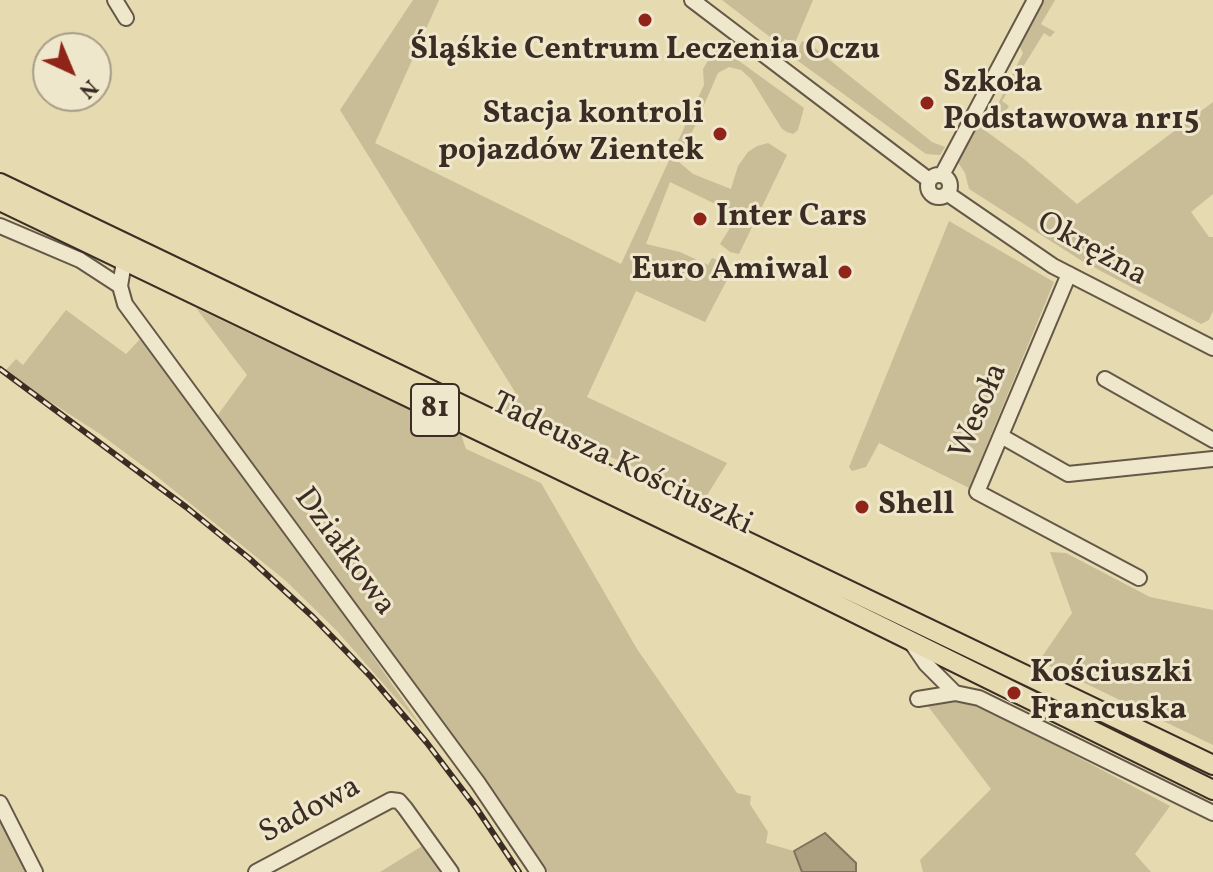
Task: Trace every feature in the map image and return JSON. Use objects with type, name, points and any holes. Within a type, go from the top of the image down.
[{"type":"main road","name":"Tadeusza Kościuszki","points":[[0,183],[1213,765]]},
{"type":"main road","name":"Tadeusza Kościuszki","points":[[0,201],[908,638],[1213,790]]},
{"type":"street","points":[[115,0],[126,18]]},
{"type":"street","points":[[692,0],[936,177],[1035,0]]},
{"type":"street","name":"Okrężna","points":[[936,177],[948,180],[948,194],[999,231],[1069,274],[1213,348]]},
{"type":"street","points":[[0,226],[80,260],[120,286],[124,262]]},
{"type":"street","name":"Wesoła","points":[[1069,274],[977,492],[1139,578]]},
{"type":"street","name":"Działkowa","points":[[120,286],[125,304],[464,763],[538,872]]},
{"type":"street","points":[[1105,379],[1213,440]]},
{"type":"street","points":[[1001,436],[1068,474],[1213,459]]},
{"type":"street","points":[[908,638],[932,670],[955,693]]},
{"type":"street","points":[[932,670],[926,692],[918,699],[955,693],[979,698],[1213,813]]},
{"type":"street","name":"Sadowa","points":[[266,870],[391,800],[399,801],[405,808],[451,872]]},
{"type":"street","points":[[0,803],[35,872]]},
{"type":"shaded area","points":[[413,0],[439,0],[375,143],[621,264],[704,85],[703,69],[717,45],[804,108],[798,130],[793,134],[787,132],[782,129],[751,79],[741,70],[729,67],[718,73],[679,162],[693,174],[731,189],[738,166],[757,146],[768,143],[787,155],[739,254],[730,252],[720,244],[738,215],[670,182],[646,244],[680,252],[708,265],[712,258],[728,263],[731,270],[728,278],[705,322],[636,291],[587,397],[727,463],[706,497],[498,410],[515,392],[340,110]]},
{"type":"shaded area","points":[[722,0],[813,0],[795,43],[784,39],[783,47]]},
{"type":"shaded area","points":[[1043,0],[1055,0],[1041,24],[1055,32],[1050,37],[1044,33],[1002,101],[1009,106],[1002,116],[995,117],[997,106],[1023,53],[1019,45]]},
{"type":"shaded area","points":[[802,41],[932,142],[945,147],[940,155],[926,154],[794,58]]},
{"type":"shaded area","points":[[1213,102],[1213,194],[1191,212],[1209,237],[1213,237],[1213,311],[1209,320],[1201,324],[1082,261],[969,189],[965,173],[957,161],[975,127],[979,126],[1077,204]]},
{"type":"shaded area","points":[[949,221],[1054,282],[969,488],[879,443],[866,467],[852,471],[849,467]]},
{"type":"shaded area","points":[[196,308],[461,434],[466,449],[541,483],[637,649],[737,793],[751,796],[750,804],[768,832],[766,843],[794,851],[802,872],[548,872],[314,545],[217,416],[247,375]]},
{"type":"shaded area","points":[[66,310],[126,354],[141,338],[293,541],[424,730],[337,631],[286,581],[100,434],[4,372],[16,359],[23,365]]},
{"type":"shaded area","points":[[1050,552],[1066,553],[1150,597],[1213,610],[1213,745],[1039,661],[1072,613]]},
{"type":"shaded area","points":[[968,699],[1170,806],[1135,854],[1151,872],[923,872],[920,860],[991,789],[927,705]]},
{"type":"shaded area","points":[[0,811],[30,872],[0,872]]},
{"type":"shaded area","points":[[825,833],[856,863],[856,872],[802,872],[794,851]]},
{"type":"shaded area","points":[[427,843],[449,872],[380,872]]},
{"type":"railway","points":[[0,369],[186,507],[250,559],[313,617],[371,677],[427,743],[519,872]]},
{"type":"place","name":"Śląśkie Centrum Leczenia Oczu","points":[[645,20]]},
{"type":"place","name":"Szkoła Podstawowa nr15","points":[[927,103]]},
{"type":"place","name":"Stacja kontroli pojazdów Zientek","points":[[720,134]]},
{"type":"place","name":"Inter Cars","points":[[700,219]]},
{"type":"place","name":"Euro Amiwal","points":[[845,272]]},
{"type":"place","name":"Shell","points":[[862,507]]},
{"type":"place","name":"Kościuszki Francuska","points":[[1014,693]]}]
